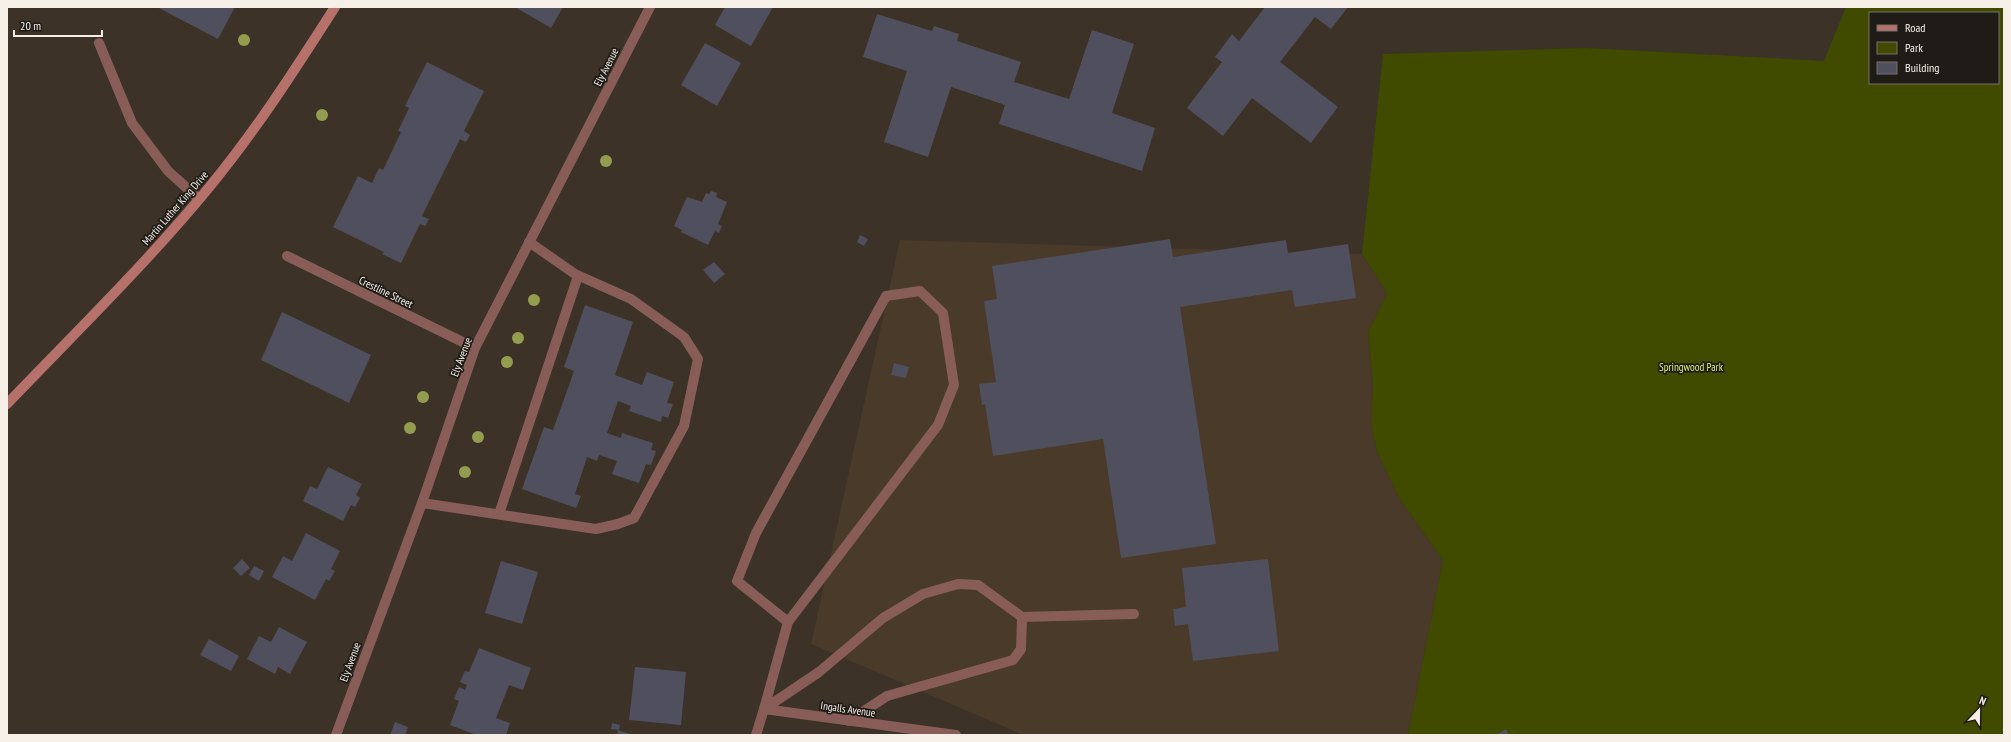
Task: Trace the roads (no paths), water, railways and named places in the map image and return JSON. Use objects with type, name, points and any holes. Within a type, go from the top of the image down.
[{"type":"main road","name":"Martin Luther King Drive","points":[[7,404],[160,244],[199,199],[269,110],[335,7]]},
{"type":"street","name":"Ely Avenue","points":[[336,735],[422,503],[475,348],[650,7]]},
{"type":"street","points":[[99,43],[132,123],[168,171],[199,199]]},
{"type":"street","points":[[422,503],[596,529],[618,524],[634,518],[684,426],[698,360],[684,337],[631,299],[578,276],[530,242]]},
{"type":"street","name":"Crestline Street","points":[[287,256],[475,348]]},
{"type":"street","points":[[499,514],[578,276]]},
{"type":"street","points":[[756,735],[788,622],[938,425],[954,385],[943,313],[920,291],[886,296],[756,533],[739,574],[737,581],[788,622]]},
{"type":"street","points":[[764,710],[819,672],[883,618],[923,594],[958,584],[978,585],[1022,617],[1134,614]]},
{"type":"street","points":[[849,721],[887,696],[1013,660],[1021,649],[1022,617]]},
{"type":"street","name":"Ingalls Avenue","points":[[764,710],[956,735]]},
{"type":"park label","name":"Springwood Park","points":[[1691,367]]}]
